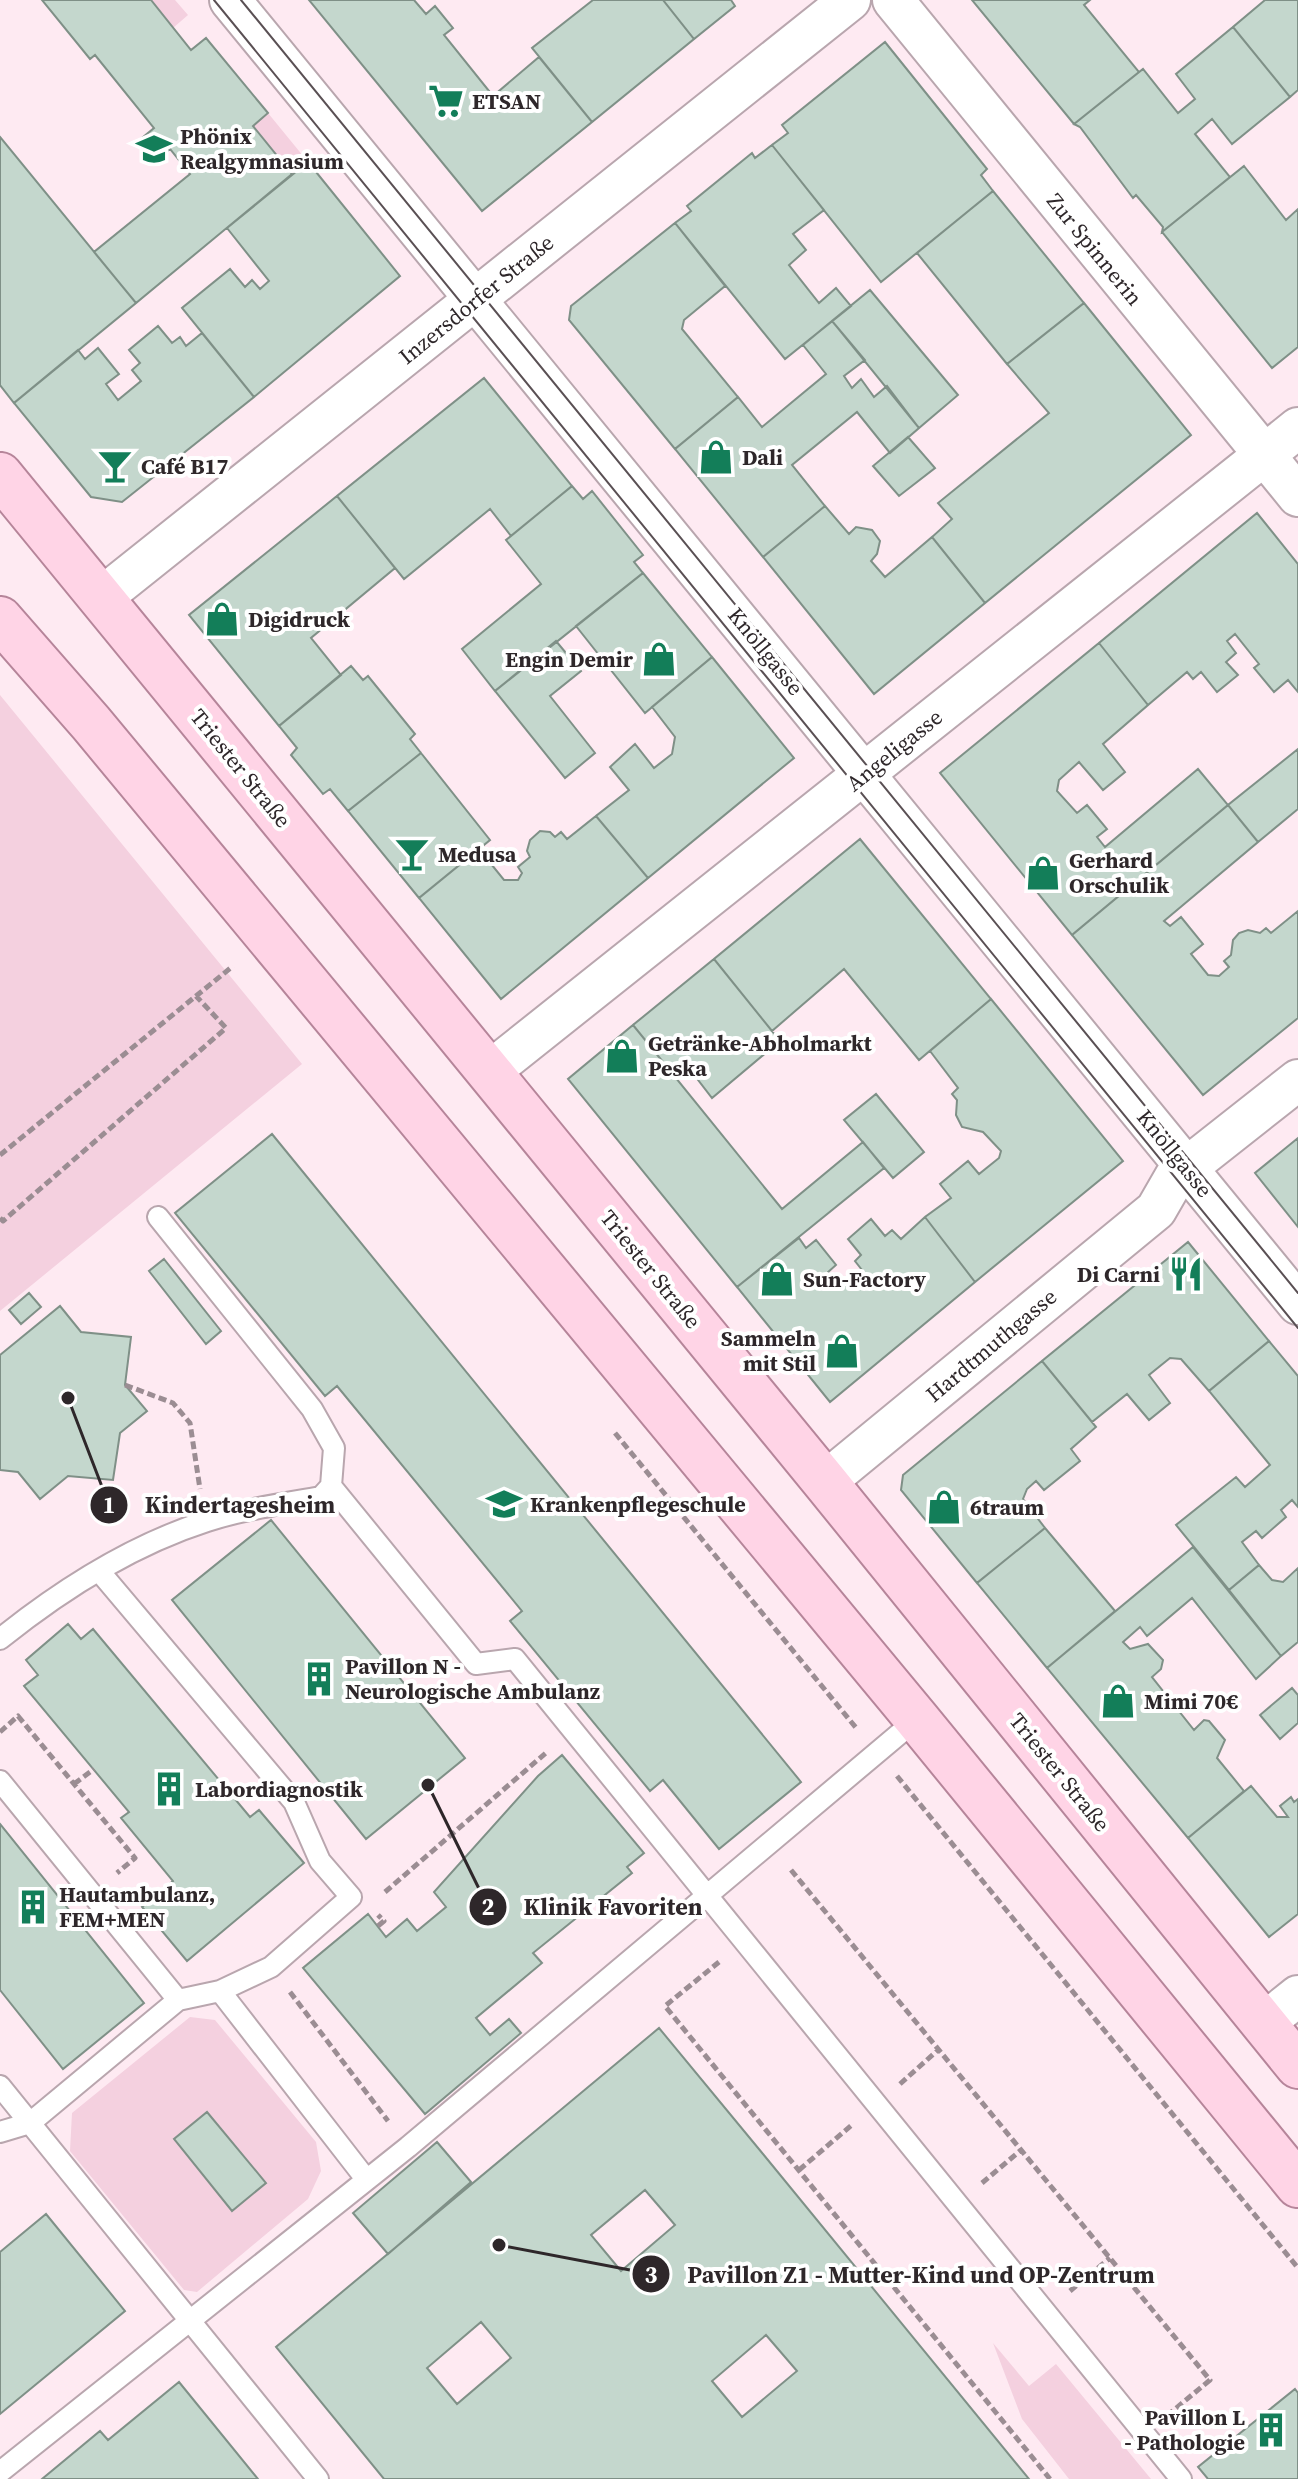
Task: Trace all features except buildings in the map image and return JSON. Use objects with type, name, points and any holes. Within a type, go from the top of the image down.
[{"type":"main road","name":"Triester Straße","points":[[0,475],[825,1482],[1298,2066]]},
{"type":"main road","points":[[0,619],[102,735],[917,1719],[1298,2185]]},
{"type":"street","name":"Knöllgasse","points":[[230,0],[478,298],[1298,1304]]},
{"type":"street","name":"Inzersdorfer Straße","points":[[101,598],[850,0]]},
{"type":"street","name":"Zur Spinnerin","points":[[893,0],[1298,496]]},
{"type":"street","name":"Angeligasse","points":[[489,1072],[1298,428]]},
{"type":"street","name":"Hardtmuthgasse","points":[[825,1482],[1156,1210],[1175,1177],[1298,1080]]},
{"type":"street","points":[[1263,2024],[1298,1996]]},
{"type":"lane","points":[[0,1639],[48,1600],[148,1544],[206,1522],[321,1497],[331,1486],[334,1448],[312,1409],[158,1217]]},
{"type":"lane","points":[[331,1486],[476,1664],[515,1659],[1181,2479]]},
{"type":"lane","points":[[0,2132],[30,2123],[178,2000],[220,1991],[271,1967],[351,1897],[320,1861],[294,1802],[100,1572]]},
{"type":"lane","points":[[0,2472],[408,2147],[917,1719]]},
{"type":"lane","points":[[0,1781],[178,2000]]},
{"type":"lane","points":[[220,1991],[366,2179]]},
{"type":"lane","points":[[0,2086],[318,2479]]},
{"type":"path","points":[[223,953],[243,978]]},
{"type":"path","points":[[0,1155],[233,966]]},
{"type":"path","points":[[0,1218],[3,1221],[226,1028],[196,996]]},
{"type":"path","points":[[125,1385],[173,1403],[190,1423],[206,1522]]},
{"type":"path","points":[[606,1421],[1298,2268]]},
{"type":"path","points":[[0,1732],[18,1716],[135,1858],[92,1894]]},
{"type":"path","points":[[380,1896],[574,1729]]},
{"type":"path","points":[[74,1784],[94,1769]]},
{"type":"path","points":[[782,1860],[1210,2380],[1162,2420]]},
{"type":"path","points":[[744,1940],[665,2006],[1050,2479]]},
{"type":"path","points":[[271,1967],[408,2147]]},
{"type":"path","points":[[974,2190],[1021,2150]]},
{"type":"path","points":[[1062,2298],[1110,2258]]},
{"type":"shaded area","points":[[151,0],[175,0],[188,15],[173,28]]},
{"type":"shaded area","points":[[268,113],[308,162],[292,174],[253,126]]},
{"type":"shaded area","points":[[0,695],[302,1064],[0,1311]]},
{"type":"shaded area","points":[[190,2017],[215,2020],[316,2142],[321,2171],[308,2199],[197,2292],[184,2290],[70,2151],[72,2113]]},
{"type":"shaded area","points":[[993,2343],[1029,2386],[1056,2364],[1151,2479],[1069,2479],[1022,2419]]},
{"type":"tram line","points":[[214,0],[1298,1328]]},
{"type":"tram line","points":[[241,0],[1298,1293]]},
{"type":"place","name":"ETSAN","points":[[446,101]]},
{"type":"place","name":"Phönix Realgymnasium","points":[[154,149]]},
{"type":"place","name":"Dali","points":[[716,457]]},
{"type":"place","name":"Café B17","points":[[115,466]]},
{"type":"place","name":"Digidruck","points":[[222,619]]},
{"type":"place","name":"Engin Demir","points":[[659,659]]},
{"type":"place","name":"Medusa","points":[[412,854]]},
{"type":"place","name":"Gerhard Orschulik","points":[[1043,873]]},
{"type":"place","name":"Getränke-Abholmarkt Peska","points":[[622,1056]]},
{"type":"place","name":"Di Carni","points":[[1186,1274]]},
{"type":"place","name":"Sun-Factory","points":[[777,1279]]},
{"type":"place","name":"Sammeln mit Stil","points":[[842,1351]]},
{"type":"place","name":"Kindertagesheim","points":[[68,1398]]},
{"type":"place","name":"Krankenpflegeschule","points":[[504,1504]]},
{"type":"place","name":"6traum","points":[[944,1507]]},
{"type":"place","name":"Pavillon N - Neurologische Ambulanz","points":[[319,1679]]},
{"type":"place","name":"Mimi 70€","points":[[1118,1701]]},
{"type":"place","name":"Klinik Favoriten","points":[[428,1785]]},
{"type":"place","name":"Labordiagnostik","points":[[169,1789]]},
{"type":"place","name":"Hautambulanz, FEM+MEN","points":[[33,1907]]},
{"type":"place","name":"Pavillon Z1 - Mutter-Kind und OP-Zentrum","points":[[499,2245]]},
{"type":"place","name":"Pavillon L - Pathologie","points":[[1271,2430]]}]
